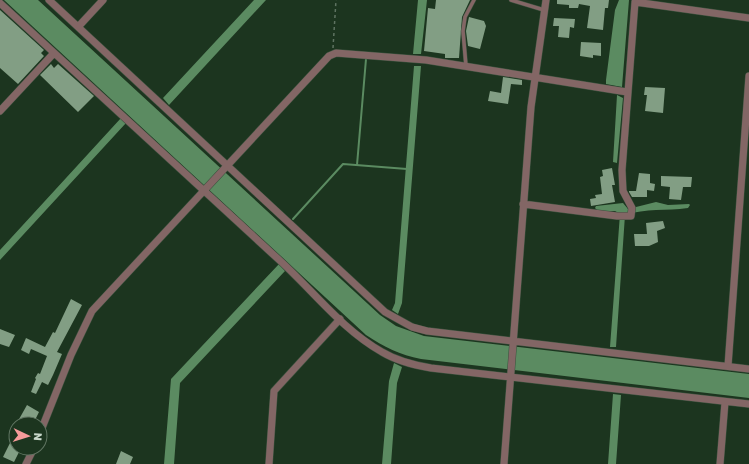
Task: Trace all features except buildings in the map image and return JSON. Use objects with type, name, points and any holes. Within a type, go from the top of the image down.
[{"type":"street","points":[[49,0],[226,166],[385,312],[398,321],[427,331],[513,343],[749,369]]},
{"type":"street","points":[[78,27],[103,0]]},
{"type":"street","points":[[504,464],[523,204],[535,77],[546,0]]},
{"type":"street","points":[[523,204],[617,216],[630,213],[623,191],[622,170],[635,2],[749,18]]},
{"type":"street","points":[[0,3],[290,269],[340,319],[367,342],[397,360],[431,368],[510,374],[749,404]]},
{"type":"street","points":[[0,111],[54,53]]},
{"type":"street","points":[[47,416],[71,354],[92,311],[332,54],[426,60],[627,92]]},
{"type":"street","points":[[728,366],[749,76]]},
{"type":"street","points":[[269,464],[274,391],[340,319]]},
{"type":"street","points":[[720,464],[725,402]]},
{"type":"lane","points":[[466,66],[463,30],[465,17],[474,0]]},
{"type":"lane","points":[[511,0],[544,10]]},
{"type":"path","points":[[332,54],[336,0]]},
{"type":"shaded area","points":[[4,0],[38,0],[380,315],[396,326],[424,336],[749,374],[749,398],[421,359],[399,353],[386,347],[366,335]]},
{"type":"shaded area","points":[[254,0],[266,0],[169,105],[163,98]]},
{"type":"shaded area","points":[[418,0],[427,0],[421,54],[413,54]]},
{"type":"shaded area","points":[[619,0],[629,0],[622,87],[606,84],[615,10]]},
{"type":"shaded area","points":[[414,66],[421,66],[402,303],[398,314],[392,310],[395,303]]},
{"type":"shaded area","points":[[617,95],[623,98],[617,163],[613,162]]},
{"type":"shaded area","points":[[121,118],[126,123],[0,260],[0,250]]},
{"type":"shaded area","points":[[656,202],[668,205],[690,205],[688,208],[648,210],[625,215],[616,347],[610,347],[620,214],[615,211],[598,211],[595,208],[596,206],[623,203],[628,209]]},
{"type":"shaded area","points":[[279,264],[285,271],[180,383],[174,464],[164,464],[171,379]]},
{"type":"shaded area","points":[[394,363],[402,367],[397,383],[391,464],[382,464],[389,381]]},
{"type":"shaded area","points":[[613,394],[621,395],[616,464],[608,464]]},
{"type":"waterway","points":[[357,165],[366,59]]},
{"type":"waterway","points":[[293,219],[343,164],[407,169]]}]
